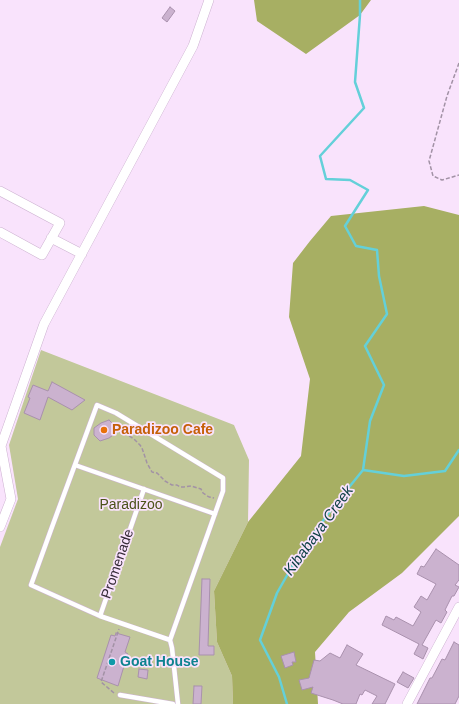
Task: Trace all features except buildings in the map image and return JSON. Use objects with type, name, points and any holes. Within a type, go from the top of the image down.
[{"type":"street","points":[[0,527],[11,499],[2,446],[44,324],[193,46],[209,0]]},
{"type":"street","points":[[0,191],[60,222],[42,255],[0,232]]},
{"type":"street","points":[[52,238],[82,254]]},
{"type":"street","points":[[407,704],[459,607]]},
{"type":"lane","points":[[170,640],[100,616],[32,585],[97,405],[116,413],[223,478],[223,491],[170,640],[178,704]]},
{"type":"lane","points":[[75,466],[215,514]]},
{"type":"lane","name":"Promenade","points":[[100,616],[144,489]]},
{"type":"lane","points":[[120,695],[173,704]]},
{"type":"path","points":[[459,63],[447,96],[429,161],[433,176],[442,180],[459,176]]},
{"type":"path","points":[[115,426],[120,427],[140,445],[152,472],[172,485],[177,485],[184,488],[190,486],[201,489],[203,493],[209,497],[220,500]]},
{"type":"path","points":[[120,695],[113,693],[101,682],[121,623]]},
{"type":"green space","points":[[254,0],[371,0],[360,15],[306,54],[257,21]]},
{"type":"green space","points":[[424,206],[459,215],[459,516],[402,573],[349,612],[315,652],[318,704],[233,704],[232,676],[217,642],[214,591],[248,522],[301,456],[310,379],[289,317],[293,263],[331,216]]},
{"type":"green space","name":"Paradizoo","points":[[41,350],[234,425],[249,460],[248,522],[214,591],[217,642],[232,676],[233,704],[0,704],[0,547],[18,499],[9,445]]},
{"type":"waterway","name":"Kibabaya Creek","points":[[287,704],[279,677],[260,640],[277,593],[302,549],[363,470],[370,421],[384,385],[365,346],[387,314],[379,276],[377,250],[356,246],[345,226],[368,190],[350,180],[326,179],[320,156],[364,108],[355,82],[360,0]]},
{"type":"waterway","name":"Kibabaya Creek","points":[[363,470],[404,476],[445,471],[459,450]]},
{"type":"place","name":"Paradizoo Cafe","points":[[104,430]]},
{"type":"place","name":"Goat House","points":[[112,662]]}]
